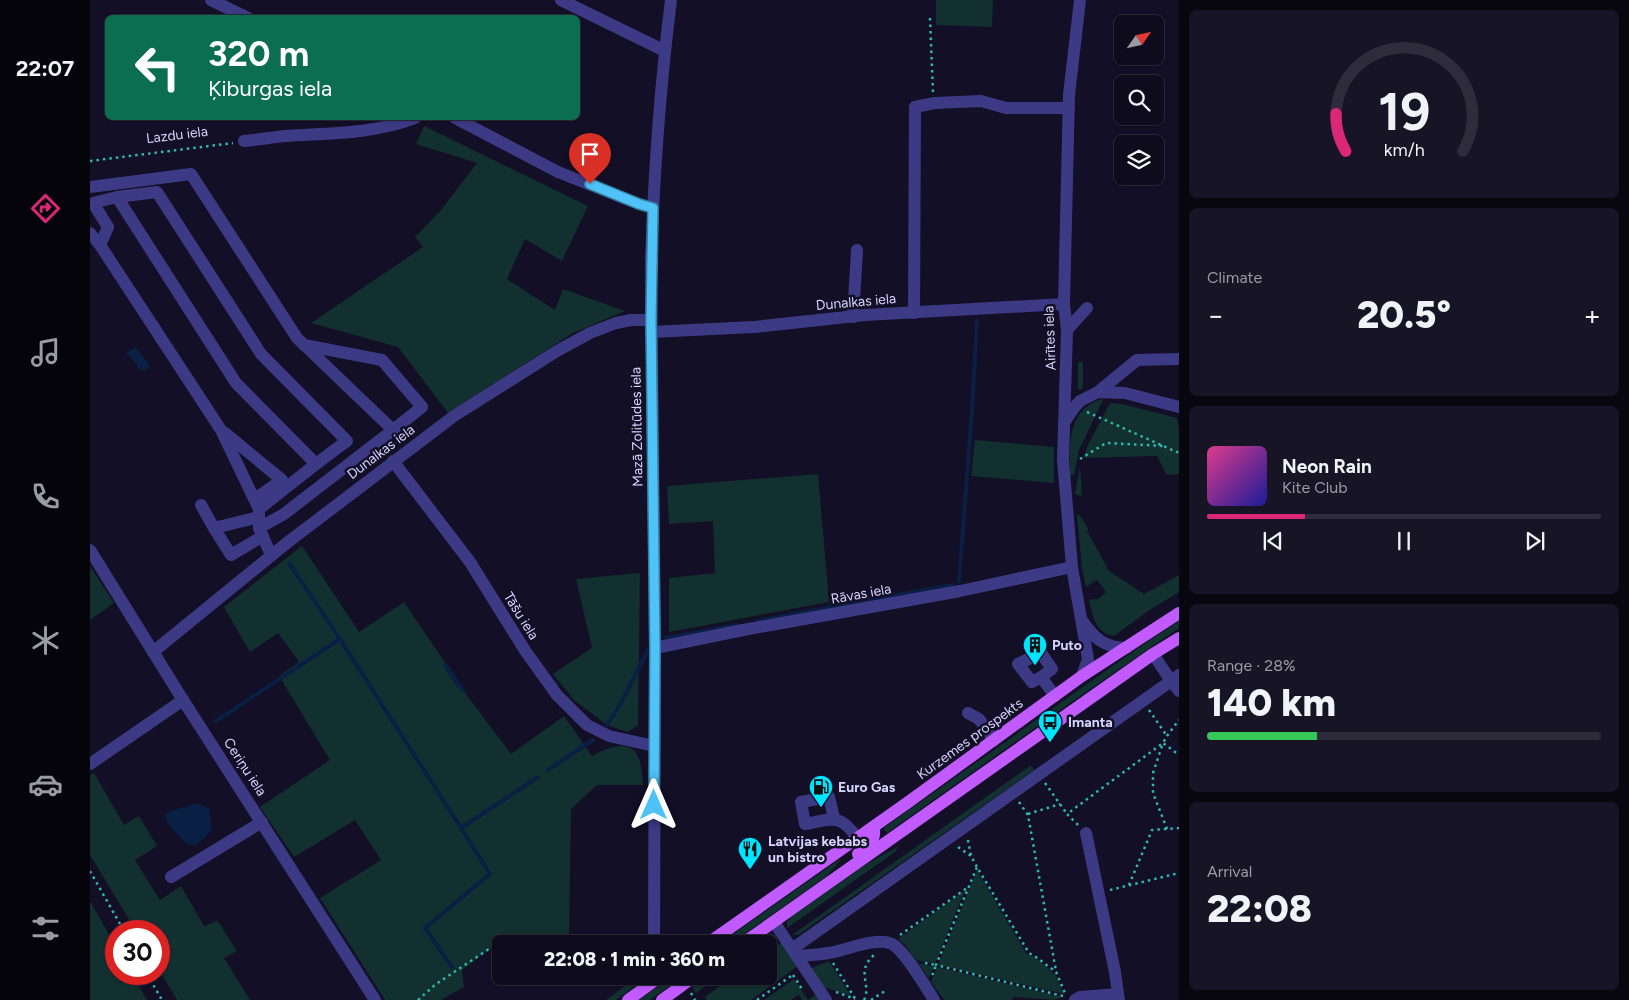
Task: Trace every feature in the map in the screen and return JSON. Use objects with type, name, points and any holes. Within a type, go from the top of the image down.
[{"type":"main road","name":"Kurzemes prospekts","points":[[721,935],[1082,676],[1179,613]]},
{"type":"main road","points":[[755,935],[1152,654],[1179,638]]},
{"type":"main road","points":[[832,880],[838,870],[872,841],[875,834],[873,827]]},
{"type":"main road","points":[[628,1000],[649,985]]},
{"type":"main road","points":[[662,1000],[683,985]]},
{"type":"street","points":[[561,0],[665,51]]},
{"type":"street","name":"Mazā Zolitūdes iela","points":[[654,935],[655,648],[651,326],[653,208],[665,51],[671,0]]},
{"type":"street","name":"Airītes iela","points":[[1080,0],[1069,95],[1064,304],[1067,330],[1064,460],[1072,567],[1082,620],[1092,636],[1100,642],[1117,648],[1126,648]]},
{"type":"street","points":[[218,2],[242,15]]},
{"type":"street","points":[[914,313],[915,107],[935,103],[981,101],[1006,108],[1069,108]]},
{"type":"street","points":[[244,142],[283,136],[354,132],[396,125],[410,120]]},
{"type":"street","points":[[459,120],[558,172],[653,208]]},
{"type":"street","points":[[90,187],[191,174],[297,338],[393,430]]},
{"type":"street","points":[[100,245],[108,227],[93,203],[116,197],[157,192],[261,354],[347,440],[315,463],[259,518]]},
{"type":"street","points":[[116,197],[236,383],[315,463]]},
{"type":"street","points":[[90,233],[100,245],[221,430],[259,518],[271,555]]},
{"type":"street","points":[[853,316],[857,250]]},
{"type":"street","name":"Dunalkas iela","points":[[153,652],[271,555],[454,416],[528,369],[603,327],[631,320],[651,326],[754,327],[853,316],[1064,304]]},
{"type":"street","points":[[1067,330],[1087,308]]},
{"type":"street","points":[[214,528],[284,514],[422,407],[382,360],[304,345]]},
{"type":"street","points":[[1064,422],[1080,401],[1098,392],[1137,360],[1179,359]]},
{"type":"street","points":[[1098,392],[1125,393],[1179,407]]},
{"type":"street","points":[[201,505],[231,555],[259,518],[282,480],[221,430]]},
{"type":"street","name":"Tāšu iela","points":[[393,461],[470,562],[526,652],[557,695],[587,725],[609,736],[654,746]]},
{"type":"street","name":"Ceriņu iela","points":[[90,550],[183,700],[375,1000]]},
{"type":"street","name":"Rāvas iela","points":[[655,648],[743,630],[960,591],[1072,567]]},
{"type":"street","points":[[1082,620],[1088,659],[1082,676]]},
{"type":"street","points":[[1041,653],[1052,669],[1041,677],[1032,682],[1018,664],[1041,653]]},
{"type":"street","points":[[1152,654],[1175,678],[1179,691]]},
{"type":"street","points":[[1041,677],[1055,696]]},
{"type":"street","points":[[795,952],[946,840],[1175,678]]},
{"type":"street","points":[[90,764],[183,700]]},
{"type":"street","points":[[968,713],[979,719],[994,740]]},
{"type":"street","points":[[834,818],[849,826],[857,838]]},
{"type":"street","points":[[171,877],[262,822]]},
{"type":"street","points":[[1075,1000],[1080,997],[1118,997],[1115,972],[1086,833]]},
{"type":"street","points":[[774,922],[826,1000]]},
{"type":"street","points":[[795,952],[828,954],[880,941],[890,943],[897,947],[906,958],[934,1000]]},
{"type":"path","points":[[930,18],[931,74],[935,103]]},
{"type":"path","name":"Lazdu iela","points":[[90,161],[244,142]]},
{"type":"path","points":[[1080,401],[1083,410],[1179,453]]},
{"type":"path","points":[[1080,459],[1106,443],[1165,446]]},
{"type":"path","points":[[1142,701],[1166,736]]},
{"type":"path","points":[[1167,829],[1153,793],[1153,773],[1166,736],[1179,720]]},
{"type":"path","points":[[1163,743],[1179,755]]},
{"type":"path","points":[[1067,814],[1163,743]]},
{"type":"path","points":[[1039,774],[1067,814],[1086,833]]},
{"type":"path","points":[[977,866],[936,965],[1067,996],[1056,972],[1028,814],[1012,793]]},
{"type":"path","points":[[1028,814],[1060,804]]},
{"type":"path","points":[[966,826],[971,856],[1028,953],[1056,972]]},
{"type":"path","points":[[1129,885],[1152,830],[1179,828]]},
{"type":"path","points":[[946,840],[971,856]]},
{"type":"path","points":[[90,871],[118,920]]},
{"type":"path","points":[[1098,892],[1179,873]]},
{"type":"path","points":[[890,943],[968,887]]},
{"type":"path","points":[[418,1000],[436,984],[492,947]]},
{"type":"path","points":[[828,954],[856,1000]]},
{"type":"path","points":[[864,1000],[867,994],[864,973],[868,960],[876,954]]},
{"type":"path","points":[[757,1000],[804,967]]},
{"type":"path","points":[[154,985],[162,1000]]},
{"type":"path","points":[[871,1000],[885,991]]},
{"type":"green space","points":[[936,0],[993,0],[992,27],[936,25]]},
{"type":"green space","points":[[424,126],[588,206],[562,261],[525,239],[507,279],[555,310],[563,289],[625,311],[573,333],[448,413],[398,347],[311,323],[423,247],[415,237],[441,210],[477,163],[416,144]]},
{"type":"green space","points":[[1078,362],[1083,362],[1083,386],[1082,389],[1078,390]]},
{"type":"green space","points":[[1104,398],[1079,450],[1074,475],[1070,475],[1070,441],[1074,424],[1085,408]]},
{"type":"green space","points":[[1110,403],[1122,404],[1177,418],[1179,430],[1179,474],[1167,475],[1157,456],[1083,458]]},
{"type":"green space","points":[[975,440],[1054,447],[1054,483],[971,476]]},
{"type":"green space","points":[[1080,467],[1082,492],[1081,496],[1075,494]]},
{"type":"green space","points":[[818,474],[829,602],[669,632],[669,578],[715,573],[713,521],[669,524],[667,486]]},
{"type":"green space","points":[[1077,515],[1080,515],[1088,529],[1087,531],[1109,571],[1144,594],[1179,575],[1179,592],[1148,611],[1114,636],[1099,628],[1089,600],[1098,599],[1106,592],[1097,580],[1086,587],[1082,569]]},
{"type":"green space","points":[[302,546],[359,632],[404,602],[469,698],[511,754],[564,716],[592,756],[609,748],[621,746],[632,749],[639,760],[643,785],[597,785],[571,809],[569,934],[492,935],[492,949],[462,970],[464,987],[441,1000],[385,1000],[320,898],[381,860],[355,820],[294,857],[260,807],[330,760],[279,676],[299,662],[278,633],[250,652],[224,607]]},
{"type":"green space","points":[[90,566],[114,603],[90,620]]},
{"type":"green space","points":[[640,573],[638,725],[628,732],[607,725],[574,700],[553,674],[592,648],[576,579]]},
{"type":"green space","points":[[1179,621],[1179,628],[887,833],[884,829],[1138,648]]},
{"type":"green space","points":[[1031,765],[1034,770],[798,935],[792,935]]},
{"type":"green space","points":[[94,773],[124,825],[139,816],[157,846],[135,860],[160,900],[181,886],[204,926],[218,921],[237,951],[224,958],[250,1000],[177,1000],[168,985],[170,985],[170,920],[129,920],[90,855],[90,775]]},
{"type":"green space","points":[[899,846],[895,852],[787,928],[787,921],[790,918],[865,865]]},
{"type":"green space","points":[[841,860],[827,876],[743,935],[732,935]]},
{"type":"green space","points":[[977,870],[1026,953],[1036,958],[1055,974],[1064,994],[938,965]]},
{"type":"green space","points":[[965,890],[935,964],[916,960],[898,939]]},
{"type":"green space","points":[[90,901],[105,928],[105,985],[138,985],[147,1000],[90,1000]]},
{"type":"green space","points":[[782,942],[798,966],[777,981],[777,946]]},
{"type":"green space","points":[[829,961],[851,996],[818,985],[809,969]]},
{"type":"green space","points":[[918,963],[934,967],[929,978]]},
{"type":"green space","points":[[937,967],[1063,997],[1054,1000],[1015,997],[1011,1000],[944,1000],[931,982]]},
{"type":"green space","points":[[794,979],[808,1000],[802,1000],[799,995],[791,1000],[764,1000]]},
{"type":"green space","points":[[627,985],[637,985],[616,1000],[606,1000]]},
{"type":"green space","points":[[660,985],[671,985],[650,1000],[639,1000]]},
{"type":"green space","points":[[695,985],[707,985],[696,993],[692,987]]},
{"type":"green space","points":[[722,985],[772,985],[751,1000],[707,1000],[705,997]]},
{"type":"green space","points":[[815,995],[819,1000],[808,1000]]},
{"type":"water","points":[[135,347],[148,363],[149,368],[145,371],[139,369],[130,356],[125,354]]},
{"type":"water","points":[[447,663],[468,695],[460,690],[451,678],[443,665]]},
{"type":"water","points":[[197,803],[209,809],[212,829],[199,843],[191,845],[182,839],[165,817],[168,812]]},
{"type":"waterway","points":[[959,581],[977,320]]},
{"type":"waterway","points":[[289,563],[340,639]]},
{"type":"waterway","points":[[757,621],[952,585]]},
{"type":"waterway","points":[[666,638],[738,625]]},
{"type":"waterway","points":[[216,721],[340,639],[461,828]]},
{"type":"waterway","points":[[607,725],[621,703],[648,650]]},
{"type":"waterway","points":[[548,770],[593,740]]},
{"type":"waterway","points":[[452,967],[425,928],[490,874],[461,828],[538,777]]},
{"type":"place","name":"Puto","points":[[1035,666]]},
{"type":"place","name":"Imanta","points":[[1050,743]]},
{"type":"place","name":"Euro Gas","points":[[821,808]]},
{"type":"place","name":"Latvijas kebabs un bistro","points":[[750,870]]},
{"type":"route","points":[[590,184],[653,208],[651,320],[655,648],[654,805]]}]
